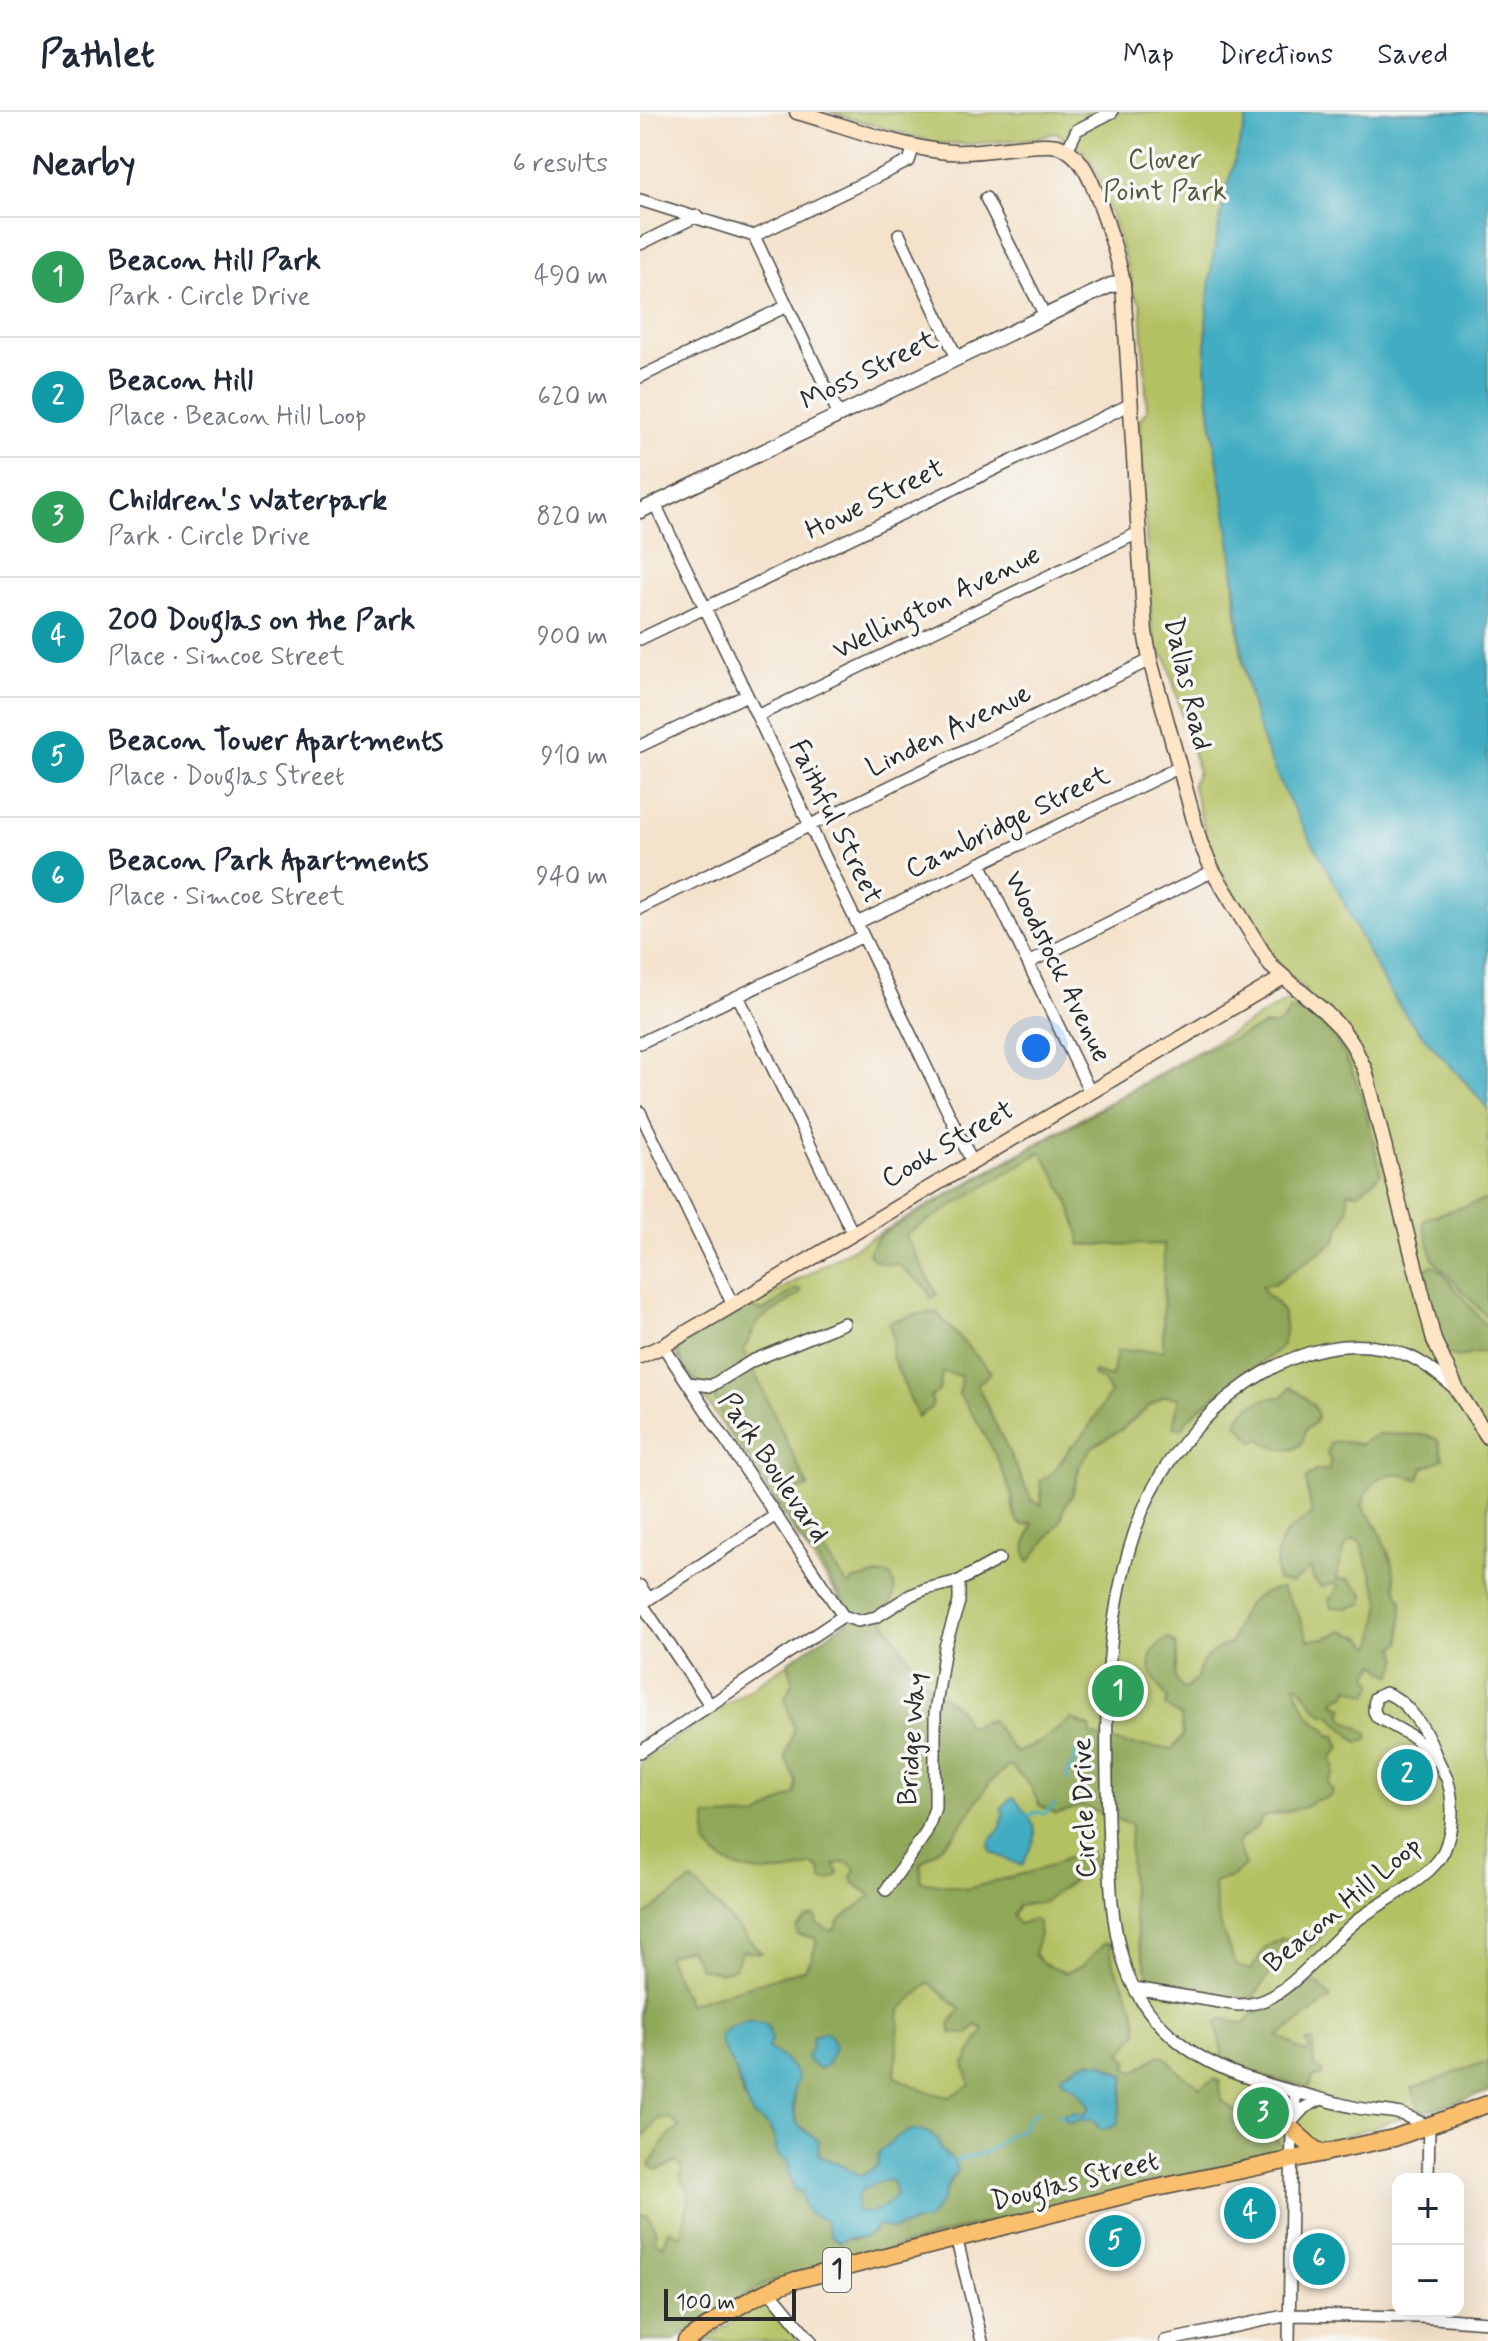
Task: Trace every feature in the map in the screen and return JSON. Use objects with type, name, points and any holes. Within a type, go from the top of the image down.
[{"type":"main road","points":[[797,112],[914,146],[962,152],[1050,145],[1067,150]]},
{"type":"main road","name":"Dallas Road","points":[[1067,150],[1087,173],[1118,259],[1123,284],[1145,632],[1200,842],[1213,871],[1271,966],[1325,1012],[1353,1045],[1365,1070],[1430,1328],[1442,1362],[1488,1437]]},
{"type":"main road","name":"Cook Street","points":[[640,1356],[733,1305],[1282,978]]},
{"type":"main road","name":"Douglas Street","points":[[686,2341],[768,2289],[956,2237],[1133,2193],[1394,2138],[1488,2104]]},
{"type":"main road","points":[[1292,2125],[1313,2148],[1324,2154]]},
{"type":"street","points":[[1067,150],[1077,130],[1112,112]]},
{"type":"street","points":[[640,200],[754,236],[909,161],[914,146]]},
{"type":"street","points":[[986,198],[1045,316]]},
{"type":"street","points":[[640,244],[697,216]]},
{"type":"street","points":[[899,234],[957,358]]},
{"type":"street","points":[[754,236],[839,415]]},
{"type":"street","name":"Moss Street","points":[[640,511],[1045,316],[1111,285],[1123,284]]},
{"type":"street","points":[[640,377],[787,306]]},
{"type":"street","name":"Howe Street","points":[[640,639],[1131,404]]},
{"type":"street","name":"Faithful Street","points":[[655,504],[972,1162]]},
{"type":"street","name":"Wellington Avenue","points":[[757,716],[1138,533]]},
{"type":"street","name":"Linden Avenue","points":[[640,908],[1150,660]]},
{"type":"street","points":[[640,746],[747,695]]},
{"type":"street","name":"Cambridge Street","points":[[857,923],[1180,767]]},
{"type":"street","name":"Woodstock Avenue","points":[[980,863],[1090,1092]]},
{"type":"street","points":[[1028,963],[1213,871]]},
{"type":"street","points":[[640,1043],[863,936]]},
{"type":"street","points":[[738,996],[852,1232]]},
{"type":"street","points":[[640,1112],[733,1305]]},
{"type":"street","points":[[688,1383],[711,1386],[763,1356],[844,1323]]},
{"type":"street","name":"Circle Drive","points":[[1429,2126],[1400,2114],[1359,2109],[1262,2084],[1214,2065],[1184,2046],[1156,2020],[1134,1988],[1123,1963],[1116,1933],[1109,1855],[1106,1732],[1114,1616],[1134,1534],[1163,1468],[1193,1431],[1232,1396],[1271,1368],[1311,1351],[1352,1345],[1395,1351],[1423,1363],[1457,1390]]},
{"type":"street","name":"Park Boulevard","points":[[663,1346],[843,1616]]},
{"type":"street","points":[[705,1409],[711,1386]]},
{"type":"street","points":[[644,1603],[776,1515]]},
{"type":"street","points":[[640,1752],[843,1616],[858,1621],[876,1617],[911,1595],[959,1581],[999,1559]]},
{"type":"street","name":"Bridge Way","points":[[886,1890],[926,1833],[935,1808],[935,1712],[945,1647],[959,1602],[959,1581]]},
{"type":"street","points":[[640,1586],[644,1603],[710,1705]]},
{"type":"street","name":"Beacon Hill Loop","points":[[1134,1988],[1255,2005],[1288,1986],[1355,1922],[1408,1886],[1443,1853],[1452,1822],[1446,1776],[1431,1742],[1399,1698],[1385,1693],[1375,1698],[1373,1707],[1377,1717],[1413,1737],[1437,1760]]},
{"type":"street","name":"Circle Drive","points":[[1262,2084],[1279,2100],[1292,2125]]},
{"type":"street","points":[[1289,2341],[1292,2125],[1296,2092]]},
{"type":"street","points":[[1292,2125],[1299,2112],[1321,2099]]},
{"type":"street","points":[[1428,2173],[1429,2126]]},
{"type":"street","points":[[956,2237],[982,2341]]},
{"type":"street","points":[[768,2289],[811,2341]]},
{"type":"street","points":[[1165,2341],[1289,2315],[1392,2314]]},
{"type":"street","points":[[1446,2317],[1488,2322]]},
{"type":"green space","name":"Clover Point Park","points":[[828,112],[977,115],[992,112],[1249,112],[1213,259],[1206,350],[1211,418],[1229,530],[1246,683],[1259,727],[1278,772],[1380,975],[1423,1036],[1488,1109],[1488,2090],[1324,2143],[1258,2151],[809,2271],[640,2341],[640,1762],[854,1620],[673,1351],[1306,990],[1271,955],[1208,844],[1192,784],[1198,772],[1167,660],[1155,647],[1139,420],[1147,410],[1141,304],[1131,291],[1131,279],[1116,231],[1089,159],[1082,150],[1056,132],[1019,140],[937,143]]},
{"type":"green space","points":[[1290,1010],[1311,1017],[1329,1031],[1343,1052],[1363,1103],[1381,1174],[1359,1193],[1348,1192],[1348,1209],[1334,1242],[1274,1284],[1262,1286],[1267,1296],[1279,1306],[1284,1320],[1284,1336],[1278,1350],[1204,1404],[1183,1428],[1173,1427],[1179,1398],[1165,1396],[1121,1430],[1092,1447],[1080,1465],[1072,1496],[1060,1522],[1029,1562],[1025,1547],[1033,1523],[1022,1525],[1015,1517],[1011,1494],[1000,1466],[981,1428],[959,1395],[961,1376],[942,1372],[939,1391],[930,1397],[933,1402],[930,1409],[918,1417],[891,1354],[893,1339],[889,1322],[936,1312],[991,1372],[977,1385],[1032,1501],[1042,1505],[1040,1481],[1054,1472],[1070,1448],[1085,1433],[1110,1393],[1104,1382],[1093,1375],[1094,1372],[1112,1377],[1117,1351],[1163,1350],[1164,1244],[1081,1245],[1066,1196],[1041,1152],[905,1235],[937,1294],[931,1299],[927,1288],[897,1264],[875,1260],[869,1254],[872,1245],[882,1234],[1196,1054],[1266,1025],[1278,1024],[1284,1021]]},
{"type":"green space","points":[[1484,1200],[1488,1202],[1488,1318],[1433,1259],[1423,1222],[1427,1218]]},
{"type":"green space","points":[[1433,1265],[1488,1328],[1488,1351],[1458,1357],[1448,1354],[1437,1331],[1421,1280],[1427,1268]]},
{"type":"green space","points":[[796,1289],[801,1290],[800,1294],[758,1321],[744,1350],[808,1487],[787,1496],[848,1586],[853,1580],[875,1575],[891,1576],[895,1587],[884,1620],[925,1682],[958,1708],[968,1727],[991,1720],[1016,1753],[1042,1741],[1071,1719],[1090,1727],[1091,1735],[1125,1744],[1172,1749],[1183,1736],[1181,1717],[1165,1706],[1168,1699],[1150,1667],[1153,1652],[1168,1638],[1175,1643],[1175,1675],[1184,1690],[1197,1679],[1208,1656],[1231,1643],[1247,1606],[1269,1591],[1281,1588],[1297,1611],[1308,1640],[1326,1638],[1342,1631],[1361,1637],[1371,1646],[1381,1602],[1361,1544],[1356,1539],[1346,1544],[1338,1571],[1337,1580],[1348,1579],[1364,1594],[1363,1604],[1347,1608],[1331,1607],[1329,1599],[1338,1585],[1321,1587],[1313,1579],[1310,1568],[1292,1583],[1277,1581],[1278,1548],[1286,1534],[1312,1515],[1306,1479],[1315,1471],[1329,1470],[1330,1459],[1327,1455],[1330,1444],[1336,1441],[1360,1444],[1378,1434],[1427,1435],[1438,1440],[1443,1459],[1423,1468],[1419,1479],[1386,1475],[1369,1490],[1362,1506],[1377,1526],[1393,1565],[1396,1589],[1402,1600],[1401,1642],[1395,1647],[1399,1659],[1392,1676],[1376,1664],[1368,1676],[1374,1684],[1368,1695],[1349,1688],[1347,1694],[1336,1698],[1334,1703],[1344,1708],[1341,1713],[1346,1721],[1368,1733],[1368,1739],[1358,1743],[1330,1715],[1316,1708],[1298,1684],[1295,1685],[1310,1716],[1329,1735],[1335,1736],[1340,1748],[1332,1757],[1335,1771],[1328,1783],[1333,1792],[1328,1798],[1315,1800],[1305,1807],[1263,1817],[1257,1827],[1237,1843],[1245,1866],[1232,1877],[1214,1882],[1221,1926],[1237,1966],[1251,1970],[1265,1948],[1282,1938],[1293,1939],[1316,1929],[1324,1933],[1315,1944],[1273,1969],[1254,1996],[1229,1998],[1217,1991],[1151,1981],[1132,1904],[1131,1825],[1083,1806],[1056,1814],[1039,1805],[1030,1785],[1010,1765],[991,1781],[954,1835],[921,1864],[920,1881],[967,1889],[1048,1867],[1087,1849],[1097,1863],[1044,1902],[1018,1906],[1013,1916],[1019,1924],[1033,1919],[1038,1922],[1040,1934],[1034,1954],[1043,1964],[1066,1973],[1082,1966],[1104,1944],[1110,1943],[1113,1963],[1134,2007],[1138,2032],[1121,2054],[1129,2061],[1126,2068],[1135,2072],[1159,2055],[1199,2088],[1215,2079],[1219,2081],[1222,2100],[1243,2118],[1265,2129],[1287,2150],[955,2230],[761,2285],[673,2341],[640,2341],[640,2215],[648,2214],[656,2231],[655,2242],[663,2246],[669,2230],[682,2236],[689,2196],[680,2178],[682,2168],[676,2162],[657,2170],[650,2165],[665,2140],[680,2127],[671,2119],[658,2119],[640,2142],[640,1919],[692,1880],[762,1953],[742,1951],[735,1968],[721,1973],[700,1968],[689,1948],[667,1956],[688,2004],[805,1969],[817,1940],[798,1935],[796,1929],[807,1918],[814,1916],[816,1923],[830,1931],[835,1929],[838,1921],[871,1896],[854,1883],[851,1877],[855,1870],[849,1863],[834,1865],[839,1873],[828,1881],[822,1880],[820,1869],[812,1865],[793,1871],[744,1869],[722,1860],[706,1845],[706,1817],[758,1816],[795,1793],[796,1781],[785,1757],[794,1730],[785,1698],[793,1681],[788,1662],[847,1622],[847,1607],[815,1555],[754,1471],[751,1461],[725,1422],[712,1392],[693,1379],[683,1367],[678,1352],[683,1344],[748,1307],[763,1311]],"holes":[[[929,1983],[961,2009],[949,2024],[951,2033],[968,2034],[976,2025],[984,2029],[964,2064],[970,2085],[950,2097],[927,2092],[895,2077],[900,2010]],[[749,2021],[763,2024],[768,2033],[768,2048],[775,2052],[794,2083],[795,2118],[814,2137],[820,2157],[861,2176],[877,2166],[939,2148],[950,2157],[956,2164],[954,2176],[934,2206],[914,2223],[897,2228],[877,2225],[873,2233],[860,2238],[847,2238],[835,2231],[802,2193],[793,2190],[789,2163],[775,2148],[775,2139],[768,2125],[743,2097],[728,2057],[729,2028]],[[1103,2063],[1125,2076],[1119,2118],[1097,2126],[1094,2120],[1070,2123],[1086,2113],[1090,2106],[1076,2089],[1062,2080],[1064,2074],[1081,2064]]]},
{"type":"green space","points":[[1290,1387],[1308,1400],[1316,1411],[1317,1417],[1306,1429],[1302,1442],[1288,1450],[1275,1448],[1261,1439],[1254,1442],[1236,1422],[1250,1406],[1268,1398],[1282,1397]]},
{"type":"green space","points":[[1303,1982],[1320,1985],[1331,1998],[1278,2037],[1306,2052],[1310,2050],[1306,2042],[1313,2041],[1314,2066],[1323,2071],[1321,2076],[1313,2077],[1309,2087],[1246,2073],[1224,2062],[1216,2023],[1221,2019],[1245,2024],[1253,2014],[1283,1999]]},
{"type":"green space","points":[[1488,2062],[1488,2092],[1421,2113],[1412,2088]]},
{"type":"green space","points":[[886,2180],[893,2182],[896,2195],[892,2200],[874,2212],[857,2211],[859,2193]]},
{"type":"green space","points":[[766,2300],[798,2341],[704,2341]]},
{"type":"water","points":[[1249,112],[1488,112],[1488,1109],[1413,1024],[1383,980],[1284,790],[1253,710],[1212,424],[1206,350],[1209,289],[1218,229]]},
{"type":"water","points":[[1015,1798],[1032,1822],[1035,1834],[1022,1866],[991,1852],[989,1843],[1001,1827],[1004,1815],[1001,1809]]},
{"type":"water","points":[[749,2021],[764,2023],[770,2030],[772,2038],[768,2048],[789,2064],[798,2079],[794,2095],[796,2120],[802,2129],[819,2141],[820,2157],[861,2176],[877,2166],[879,2153],[900,2135],[914,2130],[922,2131],[939,2140],[941,2149],[953,2159],[957,2171],[927,2221],[893,2229],[877,2225],[864,2237],[840,2242],[831,2237],[826,2221],[808,2213],[802,2193],[792,2188],[789,2163],[777,2154],[771,2130],[752,2115],[720,2040],[725,2030]],"holes":[[[886,2180],[893,2182],[896,2194],[884,2206],[869,2212],[857,2211],[859,2193]]]},
{"type":"water","points":[[823,2032],[830,2034],[835,2048],[827,2065],[820,2069],[810,2063],[807,2056],[813,2037]]},
{"type":"water","points":[[1090,2061],[1103,2063],[1125,2077],[1117,2125],[1103,2130],[1094,2120],[1070,2123],[1062,2117],[1076,2112],[1084,2115],[1090,2106],[1061,2076]]},
{"type":"waterway","points":[[1067,1780],[1069,1769],[1075,1762],[1075,1752]]},
{"type":"waterway","points":[[1027,1816],[1037,1812],[1045,1814],[1055,1804]]},
{"type":"waterway","points":[[955,2162],[992,2149],[1021,2130],[1030,2116],[1039,2111]]},
{"type":"waterway","points":[[1056,2114],[1062,2117]]},
{"type":"place","name":"Beacon Hill Park","points":[[1118,1691]]},
{"type":"place","name":"Beacon Hill","points":[[1407,1775]]},
{"type":"place","name":"Children's Waterpark","points":[[1263,2113]]},
{"type":"place","name":"200 Douglas on the Park","points":[[1250,2213]]},
{"type":"place","name":"Beacon Tower Apartments","points":[[1115,2241]]},
{"type":"place","name":"Beacon Park Apartments","points":[[1319,2259]]}]
